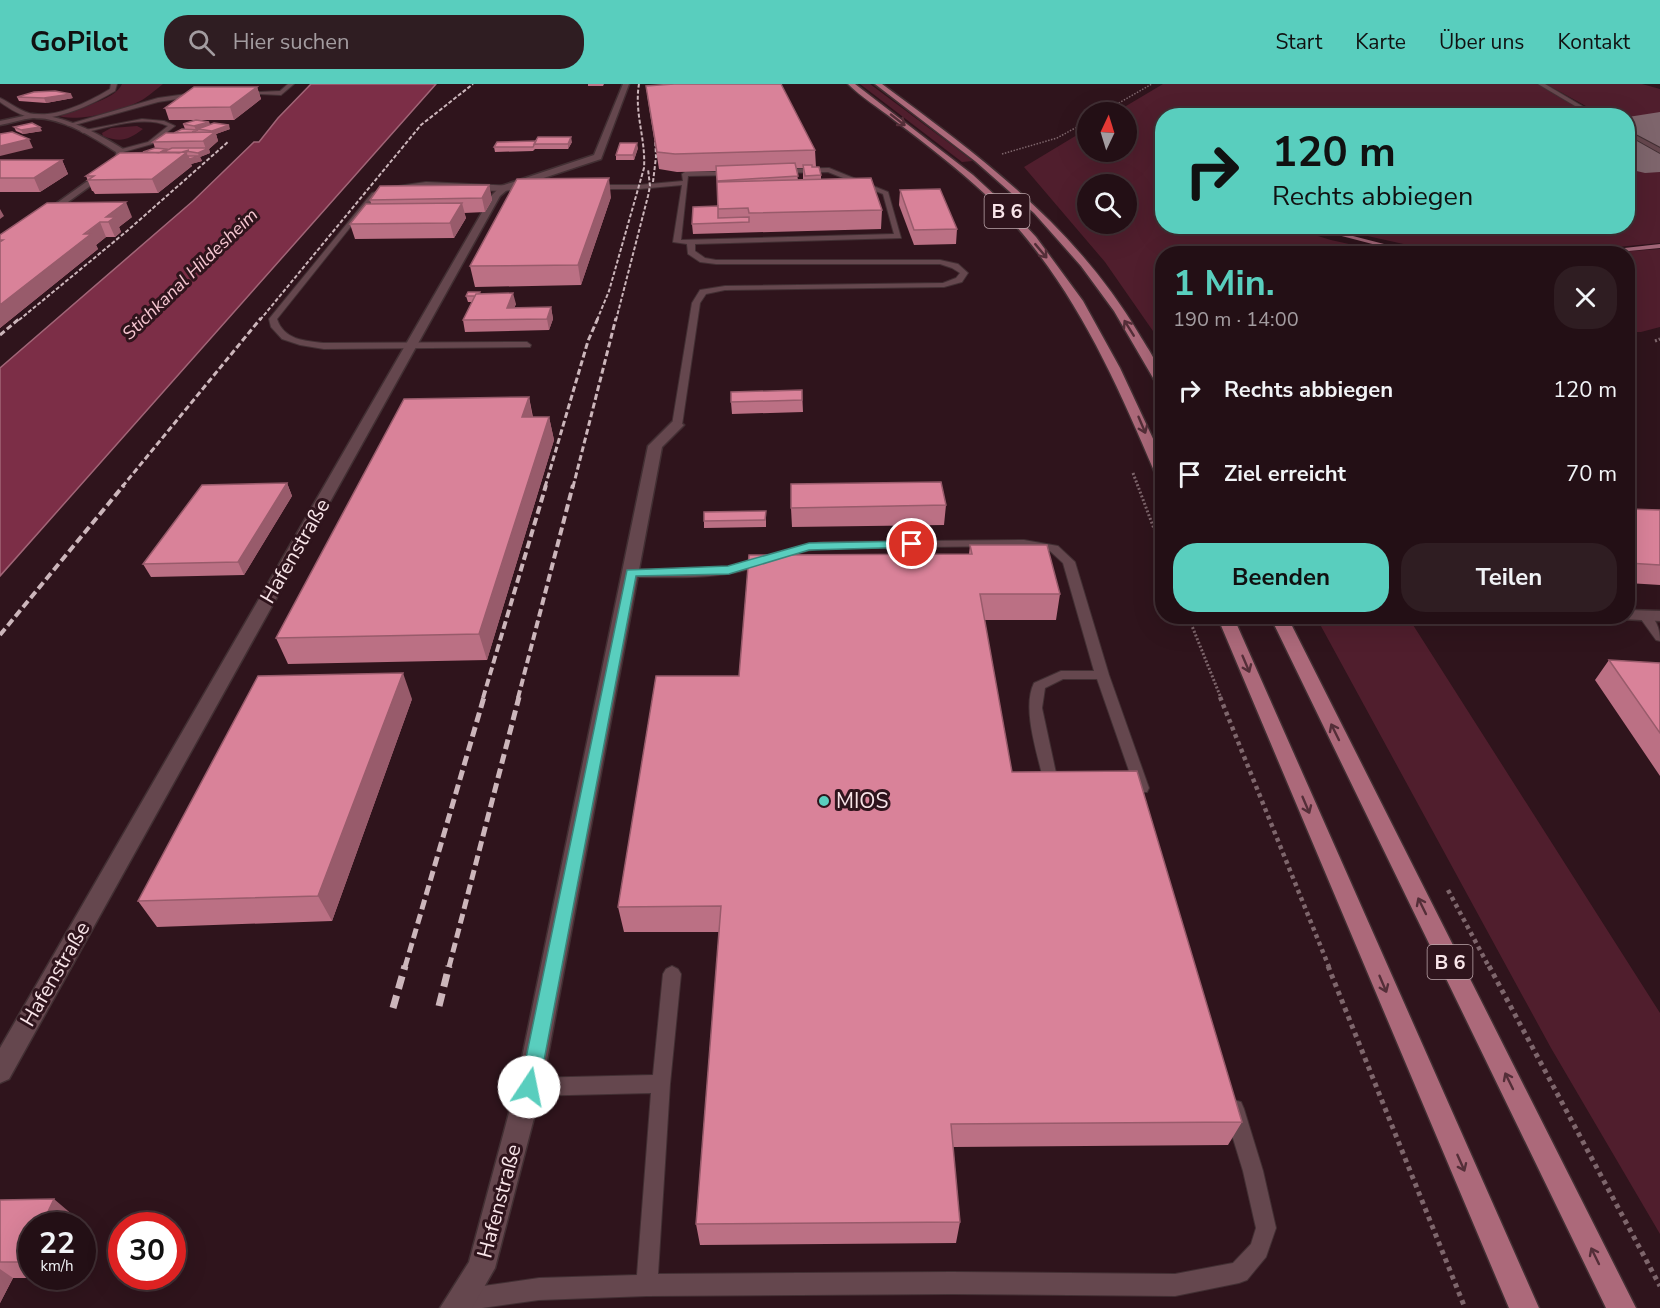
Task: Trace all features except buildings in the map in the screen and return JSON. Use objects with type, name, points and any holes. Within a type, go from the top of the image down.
[{"type":"main road","name":"B 6","points":[[851,84],[963,172],[1008,212],[1053,266],[1083,311],[1121,377],[1155,457]]},
{"type":"main road","name":"B 6","points":[[878,84],[978,159],[1037,211],[1085,264],[1119,310],[1155,371]]},
{"type":"main road","points":[[1228,624],[1524,1308]]},
{"type":"main road","name":"B 6","points":[[1282,624],[1621,1308]]},
{"type":"street","points":[[504,188],[598,157],[626,84]]},
{"type":"street","points":[[0,123],[35,116],[69,125],[120,151],[121,161],[33,224]]},
{"type":"street","name":"Hafenstraße","points":[[0,1071],[496,195],[504,188]]},
{"type":"street","name":"Hafenstraße","points":[[457,1304],[481,1268],[529,1087],[655,446],[677,425]]},
{"type":"lane","points":[[0,100],[35,116],[63,110],[102,97],[113,90],[114,84]]},
{"type":"lane","points":[[238,93],[281,93],[291,84]]},
{"type":"lane","points":[[1541,84],[1583,108]]},
{"type":"lane","points":[[69,125],[158,100],[210,93]]},
{"type":"lane","points":[[83,131],[141,122],[159,121],[172,126],[150,143],[120,151]]},
{"type":"lane","points":[[1635,137],[1660,151]]},
{"type":"lane","points":[[745,172],[685,174],[686,183],[677,242],[898,236],[886,193],[829,170],[769,172]]},
{"type":"lane","points":[[583,188],[686,183]]},
{"type":"lane","points":[[526,188],[428,185],[393,188],[374,194],[368,198],[273,319],[274,328],[282,336],[299,342],[345,346],[527,345]]},
{"type":"lane","points":[[677,425],[696,303],[703,292],[725,288],[944,285],[959,280],[964,273],[956,266],[940,262],[716,262],[695,256],[691,252],[691,242]]},
{"type":"lane","points":[[631,573],[729,570],[797,549],[823,545],[1024,543],[1054,548],[1069,562],[1102,675],[1149,810]]},
{"type":"lane","points":[[1644,616],[1660,637]]},
{"type":"lane","points":[[1052,787],[1035,708],[1039,686],[1061,675],[1102,675]]},
{"type":"lane","points":[[647,1285],[661,1084],[672,974]]},
{"type":"lane","points":[[529,1087],[661,1084]]},
{"type":"lane","points":[[457,1304],[539,1289],[647,1285],[951,1283],[1175,1286],[1239,1272],[1259,1250],[1266,1228],[1253,1171],[1228,1089]]},
{"type":"path","points":[[1120,102],[1152,84]]},
{"type":"path","points":[[978,159],[1047,141],[1077,126]]},
{"type":"path","points":[[1655,340],[1660,339]]},
{"type":"path","points":[[1130,464],[1155,531]]},
{"type":"path","points":[[1191,624],[1465,1308]]},
{"type":"path","points":[[1446,886],[1660,1286]]},
{"type":"shaded area","points":[[122,84],[163,84],[143,99],[119,110],[73,118],[56,115],[103,100],[118,90]]},
{"type":"shaded area","points":[[860,84],[870,84],[973,161],[962,162]]},
{"type":"shaded area","points":[[1163,84],[1537,84],[1580,108],[1155,108],[1155,234],[1311,234],[1358,246],[1155,246],[1155,334],[1105,262],[1081,234],[1137,234],[1137,174],[1077,174],[1077,229],[1024,167],[1077,135],[1077,162],[1137,162],[1137,102],[1133,102]]},
{"type":"shaded area","points":[[1546,84],[1642,84],[1660,89],[1660,148],[1635,134],[1635,108],[1589,108]]},
{"type":"shaded area","points":[[137,126],[143,129],[124,139],[109,138],[103,136],[102,133],[111,128]]},
{"type":"shaded area","points":[[1635,140],[1660,155],[1660,243],[1628,246],[1412,246],[1358,234],[1635,234]]},
{"type":"shaded area","points":[[1660,249],[1660,327],[1641,332],[1635,332],[1635,251]]},
{"type":"shaded area","points":[[1320,624],[1412,624],[1660,1013],[1660,1234],[1551,1048]]},
{"type":"water","name":"Stichkanal Hildesheim","points":[[311,84],[436,84],[0,576],[0,368],[193,201],[254,142],[259,142],[278,118]]},
{"type":"waterway","points":[[1338,234],[1387,246]]},
{"type":"waterway","points":[[1635,248],[1660,246]]},
{"type":"taxiway","points":[[1656,142],[1660,144]]},
{"type":"runway","points":[[1645,143],[1660,142]]},
{"type":"railway","points":[[260,320],[421,125],[473,84]]},
{"type":"railway","points":[[597,320],[609,291],[644,168],[638,105],[639,84]]},
{"type":"railway","points":[[653,182],[656,157],[655,137]]},
{"type":"railway","points":[[19,320],[127,231],[229,141]]},
{"type":"railway","points":[[616,320],[648,196],[650,186],[648,169]]},
{"type":"railway","points":[[0,335],[20,318]]},
{"type":"railway","points":[[122,487],[261,318]]},
{"type":"railway","points":[[545,487],[588,341],[598,318]]},
{"type":"railway","points":[[573,487],[616,318]]},
{"type":"railway","points":[[0,635],[124,485]]},
{"type":"railway","points":[[483,698],[546,485]]},
{"type":"railway","points":[[518,698],[573,485]]},
{"type":"railway","points":[[405,967],[484,697]]},
{"type":"railway","points":[[449,967],[519,697]]},
{"type":"railway","points":[[393,1008],[405,966]]},
{"type":"railway","points":[[439,1006],[449,966]]},
{"type":"place","name":"MIOS","points":[[824,801]]},
{"type":"route","points":[[529,1087],[631,573],[729,570],[809,546],[912,544]]}]
